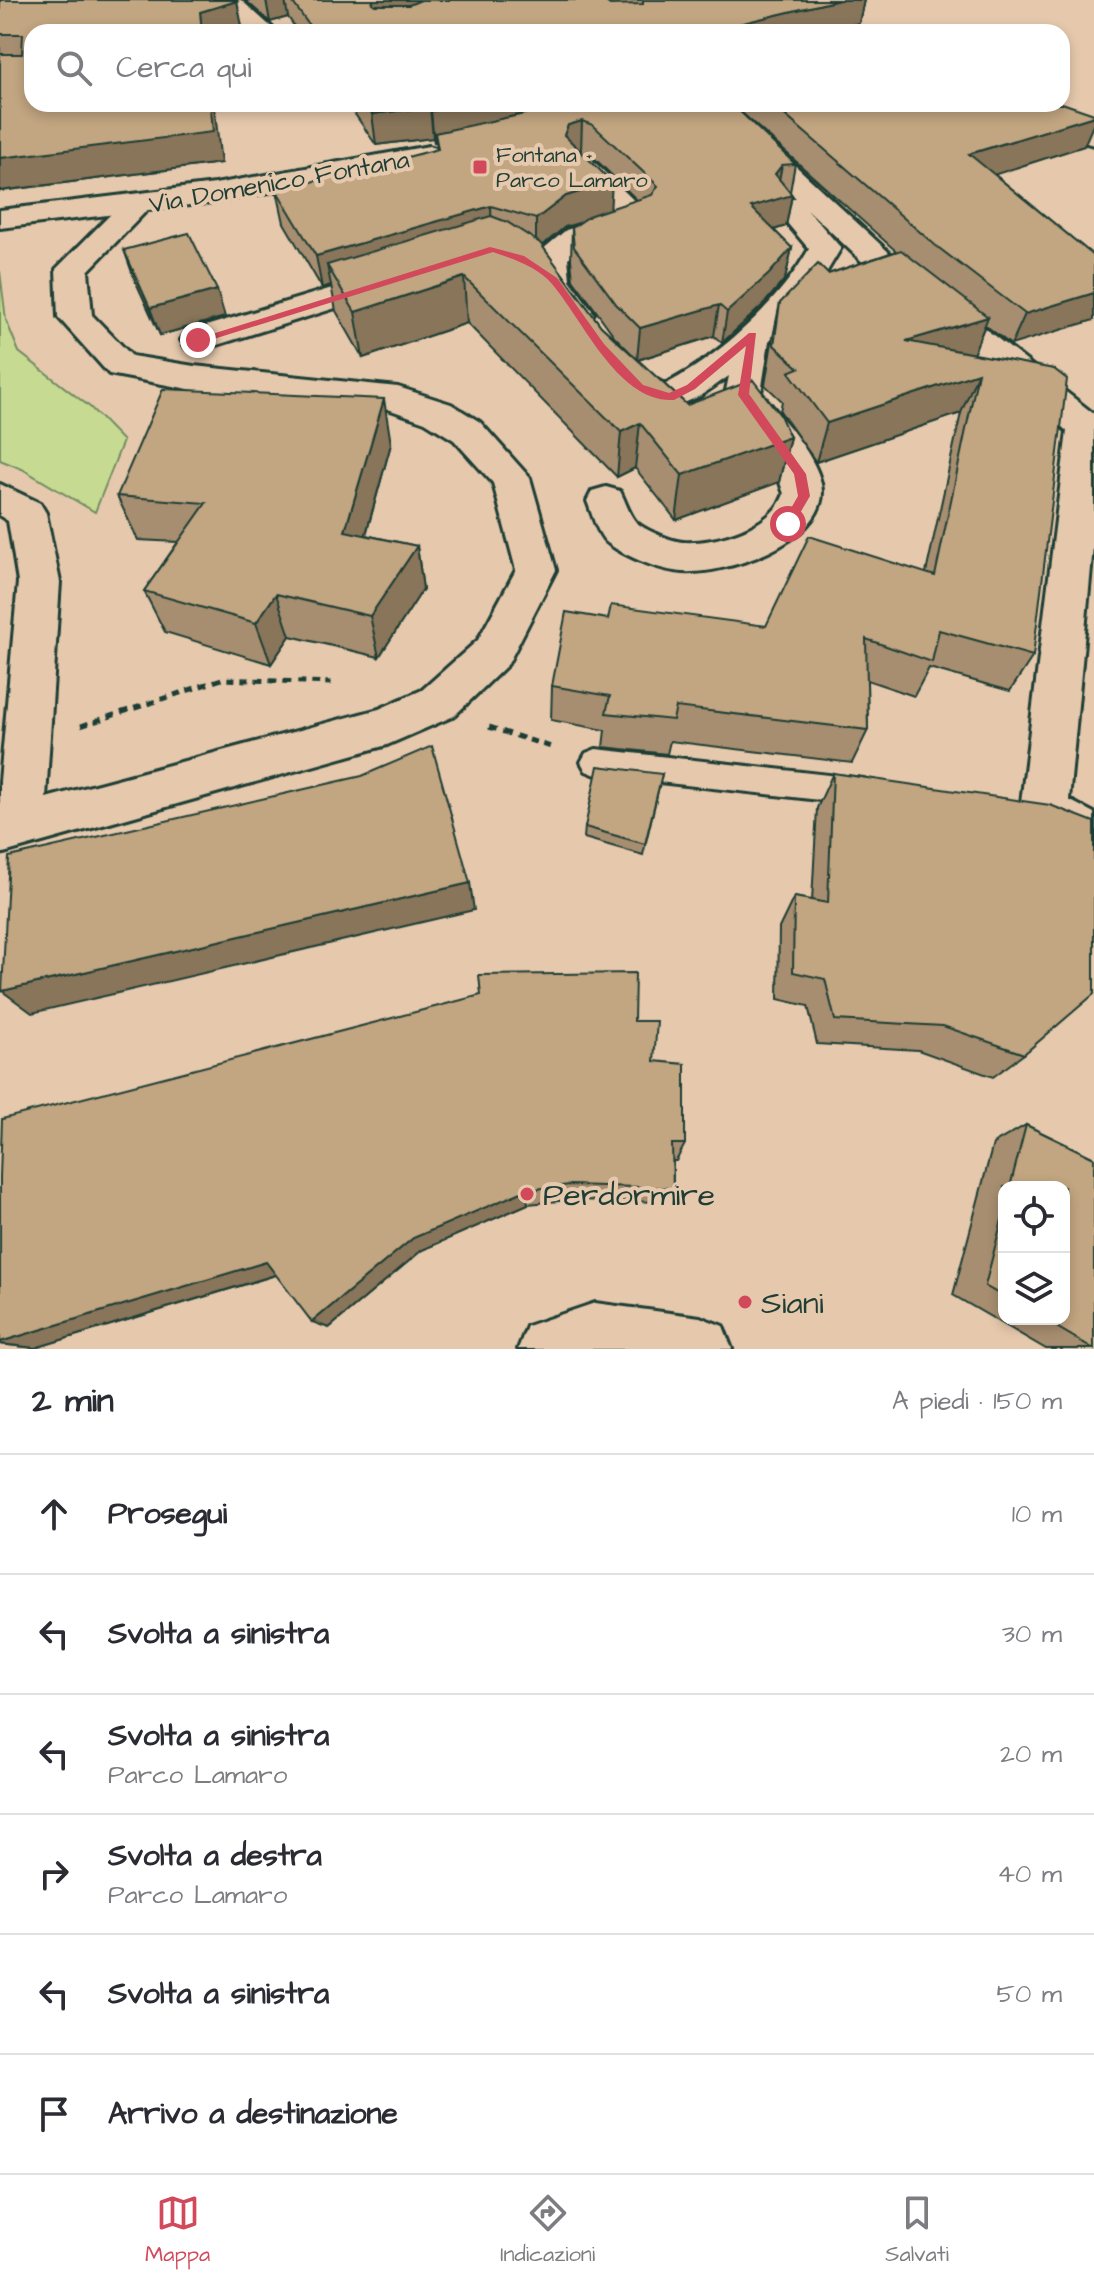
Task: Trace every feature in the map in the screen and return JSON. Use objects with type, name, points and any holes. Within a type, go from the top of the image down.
[{"type":"street","points":[[226,0],[254,24]]},
{"type":"street","points":[[521,258],[554,280],[597,341],[640,388],[670,397],[691,387],[753,335],[804,284],[825,248],[704,112]]},
{"type":"street","points":[[721,112],[884,265],[1086,427],[1029,809],[1094,837]]},
{"type":"street","points":[[1055,112],[1094,137]]},
{"type":"street","name":"Via Domenico Fontana","points":[[10,829],[387,726],[438,703],[493,652],[536,570],[511,478],[467,431],[438,413],[385,395],[194,378],[121,366],[75,317],[72,269],[136,206],[288,183],[456,150]]},
{"type":"street","points":[[554,280],[552,255],[577,237],[637,218],[580,164]]},
{"type":"street","points":[[0,219],[136,206]]},
{"type":"street","points":[[198,340],[419,272]]},
{"type":"street","points":[[606,501],[621,533],[679,557],[718,552],[753,542],[788,524],[804,496],[800,474],[743,395],[753,335]]},
{"type":"street","points":[[0,498],[26,513],[39,582],[10,829]]},
{"type":"street","points":[[550,1349],[595,1335],[700,1349]]},
{"type":"lane","points":[[596,762],[890,795]]},
{"type":"path","points":[[68,730],[222,679],[331,683]]},
{"type":"path","points":[[489,727],[596,762]]},
{"type":"green space","points":[[0,271],[6,320],[19,352],[90,407],[123,441],[95,512],[22,469],[0,460]]},
{"type":"building","points":[[0,0],[237,1],[200,12],[201,24],[24,24],[24,112],[211,112],[213,132],[0,158],[0,54],[22,54],[23,34],[0,34]]},
{"type":"building","points":[[291,0],[374,0],[372,3],[375,5],[409,5],[421,0],[603,0],[610,5],[643,4],[643,0],[839,0],[738,24],[308,24]]},
{"type":"building","points":[[1070,106],[1094,114],[969,154],[1094,256],[1094,293],[1025,314],[935,245],[781,112],[1070,112]]},
{"type":"building","points":[[533,112],[740,112],[795,164],[782,165],[775,174],[792,195],[751,207],[792,248],[727,312],[719,305],[640,328],[617,305],[574,247],[572,228],[591,215],[652,195],[658,186],[593,125],[582,121],[568,125],[564,135],[612,182],[566,196],[536,219],[491,206],[316,256],[277,191],[438,149],[435,133]]},
{"type":"building","points":[[491,216],[507,222],[540,243],[601,326],[687,405],[753,380],[780,415],[790,437],[682,475],[640,423],[621,432],[464,277],[355,312],[327,265]]},
{"type":"building","points":[[189,233],[217,290],[150,308],[124,250]]},
{"type":"building","points":[[901,250],[988,317],[906,341],[1054,369],[1067,379],[1033,656],[939,630],[932,662],[866,639],[868,730],[676,707],[673,720],[606,713],[610,696],[552,686],[566,612],[608,619],[611,605],[766,626],[809,536],[935,576],[978,373],[827,423],[789,372],[799,368],[774,345],[780,303],[818,264],[828,274]]},
{"type":"building","points":[[163,389],[384,399],[345,531],[417,546],[370,616],[276,594],[256,623],[144,591],[206,503],[117,496]]},
{"type":"building","points":[[432,746],[470,883],[2,991],[9,857],[362,776]]},
{"type":"building","points":[[598,766],[662,774],[645,844],[585,827]]},
{"type":"building","points":[[833,773],[1050,805],[1094,822],[1094,994],[1024,1054],[943,1026],[835,1020],[825,979],[793,972],[794,897],[828,903]]},
{"type":"building","points":[[635,973],[634,1021],[657,1021],[654,1061],[685,1064],[685,1144],[672,1144],[673,1188],[570,1185],[526,1190],[413,1238],[312,1322],[266,1262],[0,1342],[2,1119],[481,995],[479,975]]},
{"type":"building","points":[[1026,1125],[1094,1158],[1094,1349],[1053,1325],[1070,1325],[1070,1181],[1012,1181]]},
{"type":"building","points":[[998,1235],[998,1294],[985,1286]]},
{"type":"place","name":"Fontana - Parco Lamaro","points":[[480,167]]},
{"type":"place","name":"Perdormire","points":[[527,1194]]},
{"type":"place","name":"Siani","points":[[745,1302]]},
{"type":"route","points":[[198,340],[493,249],[521,258],[554,280],[601,347],[640,388],[670,397],[691,387],[753,335],[743,395],[800,474],[804,496],[788,524]]}]
